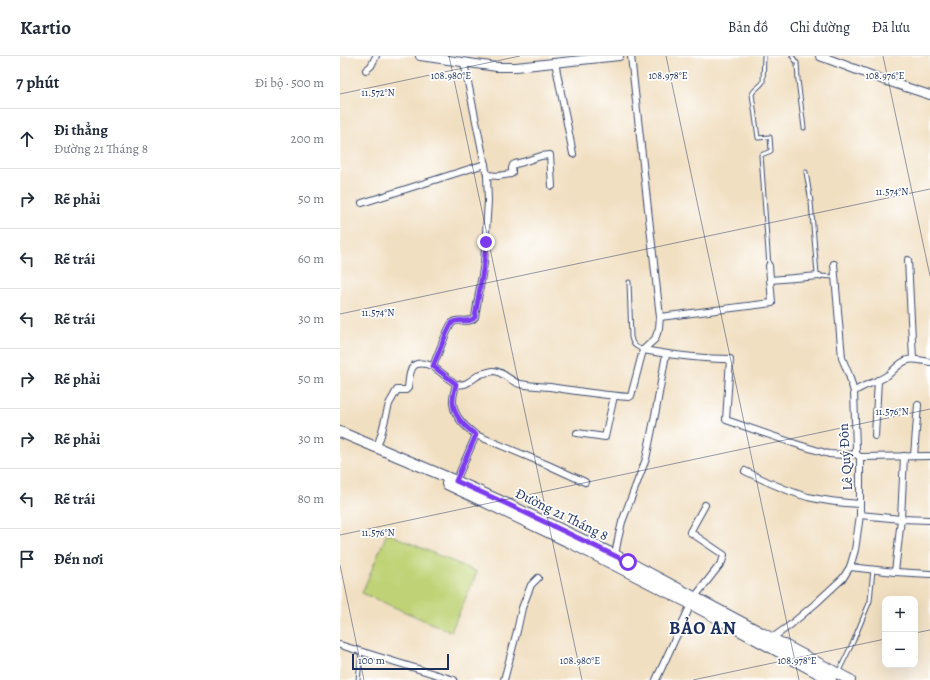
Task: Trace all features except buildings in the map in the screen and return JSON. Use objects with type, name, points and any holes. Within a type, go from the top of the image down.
[{"type":"main road","name":"Đường 21 Tháng 8","points":[[340,432],[456,481],[615,555],[692,601],[835,678],[850,680]]},
{"type":"main road","name":"Đường 21 Tháng 8","points":[[340,439],[423,472],[772,638],[835,678]]},
{"type":"street","points":[[366,70],[371,66],[376,56]]},
{"type":"street","points":[[420,56],[485,66],[502,67],[516,67],[619,56]]},
{"type":"street","points":[[377,447],[389,404],[397,390],[406,390],[408,388],[411,369],[413,366],[421,364],[433,366],[456,384],[470,382],[480,374],[493,371],[498,372],[520,384],[614,396],[631,396],[643,350],[655,339],[659,328],[660,317],[631,56]]},
{"type":"street","points":[[820,56],[930,96]]},
{"type":"street","points":[[555,62],[573,154]]},
{"type":"street","points":[[433,366],[452,323],[460,320],[470,321],[475,317],[484,264],[488,201],[487,175],[464,63]]},
{"type":"street","points":[[487,175],[498,176],[511,174],[513,165],[541,156],[550,155],[552,186]]},
{"type":"street","points":[[362,203],[485,164]]},
{"type":"street","points":[[908,260],[913,359]]},
{"type":"street","name":"Lê Quý Đôn","points":[[772,638],[789,626],[843,578],[850,566],[855,550],[860,504],[854,392],[842,358],[834,264]]},
{"type":"street","points":[[660,317],[772,303],[769,266]]},
{"type":"street","points":[[770,280],[819,276]]},
{"type":"street","points":[[643,350],[710,359],[730,359],[726,420],[829,454],[930,456]]},
{"type":"street","points":[[615,555],[622,522],[646,460],[666,354]]},
{"type":"street","points":[[854,392],[858,388],[887,376],[899,365],[908,360],[913,359],[930,362]]},
{"type":"street","points":[[875,436],[878,380]]},
{"type":"street","points":[[456,384],[453,400],[456,412],[460,421],[468,429],[476,435],[548,465],[584,482]]},
{"type":"street","points":[[577,433],[605,437],[614,396]]},
{"type":"street","points":[[914,456],[918,405]]},
{"type":"street","points":[[456,481],[476,435]]},
{"type":"street","points":[[896,572],[901,519],[904,456]]},
{"type":"street","points":[[745,471],[778,486],[808,497],[860,504]]},
{"type":"street","points":[[656,680],[692,601],[722,562],[724,555],[690,532],[705,505]]},
{"type":"street","points":[[860,515],[930,520]]},
{"type":"street","points":[[850,566],[896,572],[930,574]]},
{"type":"street","points":[[504,680],[522,608],[531,585],[538,578]]},
{"type":"street","points":[[340,645],[435,677],[454,680]]},
{"type":"lane","points":[[764,56],[763,82],[754,90],[752,94],[758,138],[770,137],[771,151],[761,155],[769,266]]},
{"type":"lane","points":[[792,56],[797,63],[804,128]]},
{"type":"lane","points":[[806,172],[811,202],[817,274],[819,276],[835,277]]},
{"type":"lane","points":[[629,282],[632,342],[635,346],[643,350]]},
{"type":"lane","points":[[835,678],[853,642],[870,601],[874,569]]},
{"type":"lane","points":[[358,680],[361,651]]},
{"type":"green space","points":[[387,533],[477,572],[451,632],[362,593]]},
{"type":"district","name":"BẢO AN","points":[[703,628]]},
{"type":"route","points":[[486,242],[484,264],[475,317],[470,321],[460,320],[452,323],[433,366],[456,384],[453,405],[460,421],[476,435],[456,481],[628,562]]}]
